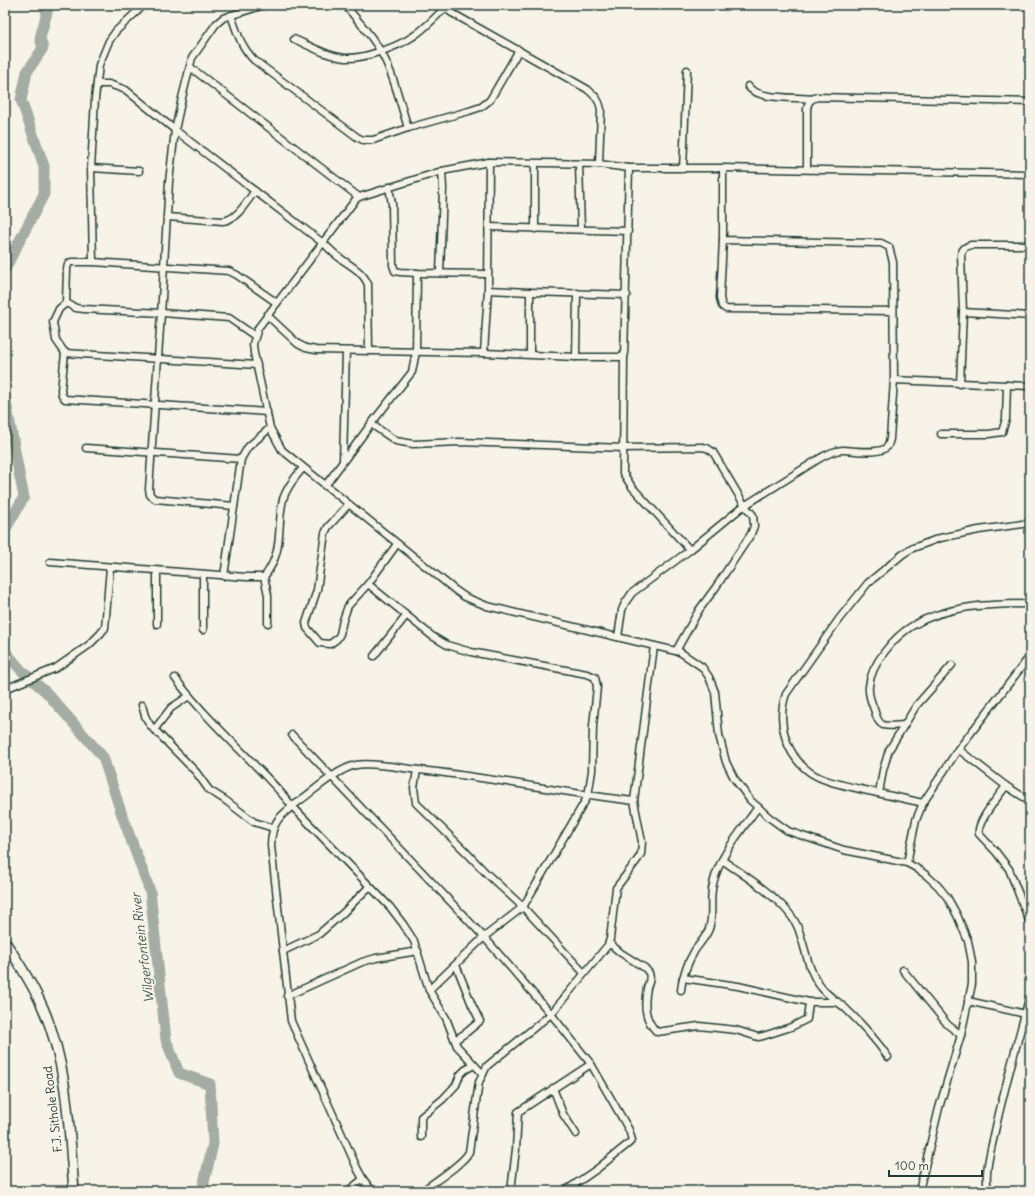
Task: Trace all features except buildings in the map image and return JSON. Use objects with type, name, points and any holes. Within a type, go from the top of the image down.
[{"type":"street","points":[[93,262],[91,168],[92,131],[99,65],[109,40],[116,31],[144,5]]},
{"type":"street","points":[[234,506],[158,500],[152,498],[149,489],[162,313],[169,182],[175,130],[192,58],[216,24],[223,18],[264,5]]},
{"type":"street","points":[[344,5],[369,34],[381,52],[395,87],[408,128]]},
{"type":"street","points":[[294,39],[324,52],[346,58],[358,57],[381,52],[413,37],[443,7],[587,89],[598,99],[601,109],[599,164]]},
{"type":"street","points":[[231,15],[243,46],[250,56],[357,137],[368,141],[469,111],[486,104],[493,96],[519,50]]},
{"type":"street","points":[[190,67],[359,197]]},
{"type":"street","points":[[683,169],[687,70]]},
{"type":"street","points":[[96,84],[109,84],[126,90],[175,130],[323,243],[340,258],[359,271],[365,277],[368,284],[369,351]]},
{"type":"street","points":[[748,86],[752,91],[762,95],[812,98],[1030,102]]},
{"type":"street","points":[[807,169],[807,109],[812,98]]},
{"type":"street","points":[[918,1191],[939,1108],[961,1035],[972,984],[972,962],[968,941],[957,915],[947,897],[926,875],[907,863],[844,850],[788,831],[750,800],[734,778],[726,762],[719,735],[715,692],[709,677],[702,667],[680,652],[487,606],[476,602],[455,590],[348,505],[282,450],[270,428],[253,344],[258,328],[351,204],[359,197],[442,171],[489,162],[579,165],[599,164],[629,168],[807,169],[1030,174]]},
{"type":"street","points":[[484,353],[488,290],[489,162]]},
{"type":"street","points":[[535,164],[535,229]]},
{"type":"street","points":[[579,165],[581,229]]},
{"type":"street","points":[[91,168],[139,171]]},
{"type":"street","points":[[629,168],[627,295],[624,356],[623,469],[632,487],[690,550]]},
{"type":"street","points":[[723,168],[723,240],[719,290],[722,306],[726,309],[892,312]]},
{"type":"street","points":[[440,273],[443,188],[442,171]]},
{"type":"street","points":[[390,188],[395,271],[417,273],[487,274]]},
{"type":"street","points":[[167,217],[223,221],[230,220],[237,214],[255,191]]},
{"type":"street","points":[[489,227],[628,231]]},
{"type":"street","points":[[618,637],[622,610],[632,593],[690,550],[745,506],[827,454],[843,450],[884,450],[890,439],[894,380],[892,255],[889,247],[875,243],[723,240]]},
{"type":"street","points":[[960,384],[963,312],[961,254],[966,246],[980,244],[1030,245]]},
{"type":"street","points":[[267,412],[155,406],[65,399],[61,390],[65,353],[56,340],[53,322],[59,309],[66,303],[66,273],[68,264],[71,262],[222,270],[232,272],[276,303]]},
{"type":"street","points":[[325,486],[412,372],[416,352],[417,273]]},
{"type":"street","points":[[488,290],[627,295]]},
{"type":"street","points":[[530,292],[530,354]]},
{"type":"street","points":[[576,357],[577,293]]},
{"type":"street","points":[[66,303],[76,308],[84,309],[229,318],[255,336]]},
{"type":"street","points":[[963,312],[1030,316]]},
{"type":"street","points":[[268,315],[302,347],[316,350],[530,354],[576,357],[624,356]]},
{"type":"street","points":[[343,461],[346,351]]},
{"type":"street","points":[[65,353],[257,365]]},
{"type":"street","points":[[894,380],[1030,386]]},
{"type":"street","points":[[940,434],[989,434],[1002,432],[1006,419],[1007,385]]},
{"type":"street","points":[[371,424],[396,440],[413,444],[460,442],[624,448],[707,448],[713,452],[745,506],[753,514],[754,526],[751,534],[699,610],[676,651]]},
{"type":"street","points":[[224,576],[241,459],[248,447],[270,428]]},
{"type":"street","points":[[86,448],[241,459]]},
{"type":"street","points":[[268,623],[268,595],[264,577],[273,564],[277,553],[283,500],[287,488],[303,468]]},
{"type":"street","points":[[348,505],[328,527],[325,533],[317,590],[307,620],[307,628],[320,643],[330,644],[337,639],[348,606],[368,584],[397,544]]},
{"type":"street","points":[[923,803],[835,783],[811,773],[797,760],[786,741],[782,728],[784,700],[789,688],[838,619],[868,583],[903,554],[925,543],[940,538],[979,530],[1030,523]]},
{"type":"street","points":[[50,562],[224,576],[264,577]]},
{"type":"street","points":[[8,688],[56,668],[89,645],[100,634],[104,628],[110,567]]},
{"type":"street","points":[[157,571],[157,624]]},
{"type":"street","points":[[203,574],[203,630]]},
{"type":"street","points":[[368,584],[406,616],[432,636],[447,645],[471,652],[587,674],[595,677],[596,680],[597,697],[593,726],[592,771],[588,796],[523,907],[484,937],[429,990]]},
{"type":"street","points":[[904,725],[883,725],[878,721],[869,692],[869,683],[873,671],[896,637],[911,626],[941,612],[989,606],[1030,604]]},
{"type":"street","points":[[374,656],[406,616]]},
{"type":"street","points":[[422,1191],[459,1163],[467,1155],[479,1082],[487,1066],[551,1014],[609,943],[616,888],[641,854],[642,842],[634,801],[654,646]]},
{"type":"street","points":[[907,863],[916,820],[923,803],[958,749],[1030,656]]},
{"type":"street","points":[[879,793],[883,770],[889,750],[916,706],[952,665]]},
{"type":"street","points":[[175,678],[189,696],[249,760],[282,792],[292,806],[390,907],[414,941],[429,990],[446,1018],[461,1051],[483,1074]]},
{"type":"street","points":[[154,730],[171,708],[189,696]]},
{"type":"street","points":[[142,705],[145,716],[154,730],[196,772],[209,790],[254,822],[273,828]]},
{"type":"street","points":[[292,735],[484,937],[551,1014],[591,1064],[629,1130],[632,1140],[597,1169],[565,1191]]},
{"type":"street","points":[[958,749],[1006,786],[1030,801]]},
{"type":"street","points":[[372,1191],[363,1179],[293,1028],[290,1016],[271,846],[271,834],[281,815],[332,777],[348,767],[356,765],[376,765],[490,778],[588,796],[634,801]]},
{"type":"street","points":[[418,770],[414,788],[416,803],[487,874],[523,907],[584,973]]},
{"type":"street","points":[[1006,786],[981,822],[978,830],[979,834],[996,852],[1009,870],[1030,923]]},
{"type":"street","points":[[681,990],[685,969],[708,930],[712,918],[712,885],[717,869],[758,807]]},
{"type":"street","points":[[722,860],[775,898],[793,917],[799,928],[808,964],[822,989],[869,1031],[888,1057]]},
{"type":"street","points":[[283,951],[319,934],[369,887]]},
{"type":"street","name":"F.J. Sithole Road","points":[[5,942],[23,969],[43,1007],[63,1071],[74,1191]]},
{"type":"street","points":[[609,943],[650,973],[650,980],[644,1006],[647,1016],[657,1032],[699,1026],[736,1030],[758,1037],[791,1027],[808,1019],[809,1002]]},
{"type":"street","points":[[287,996],[362,962],[376,958],[418,951]]},
{"type":"street","points":[[455,1040],[480,1021],[456,965]]},
{"type":"street","points":[[903,970],[948,1026],[961,1035]]},
{"type":"street","points":[[684,978],[738,986],[809,1002],[838,1002]]},
{"type":"street","points":[[988,1191],[986,1178],[987,1165],[998,1115],[1027,1014],[1030,995]]},
{"type":"street","points":[[968,1001],[1027,1014]]},
{"type":"street","points":[[511,1191],[516,1149],[518,1112],[591,1064]]},
{"type":"street","points":[[420,1136],[421,1117],[430,1108],[443,1099],[456,1085],[464,1070],[474,1065]]},
{"type":"street","points":[[553,1088],[563,1114],[576,1134]]},
{"type":"street","points":[[348,1191],[363,1179]]},
{"type":"waterway","name":"Wilgerfontein River","points":[[5,269],[44,194],[44,166],[21,100],[27,72],[43,48],[40,38],[49,5]]},
{"type":"waterway","name":"Wilgerfontein River","points":[[5,396],[24,497],[5,530]]},
{"type":"waterway","name":"Wilgerfontein River","points":[[5,651],[21,670],[47,693],[103,757],[122,815],[150,891],[166,1040],[179,1073],[210,1084],[213,1144],[202,1191]]}]
